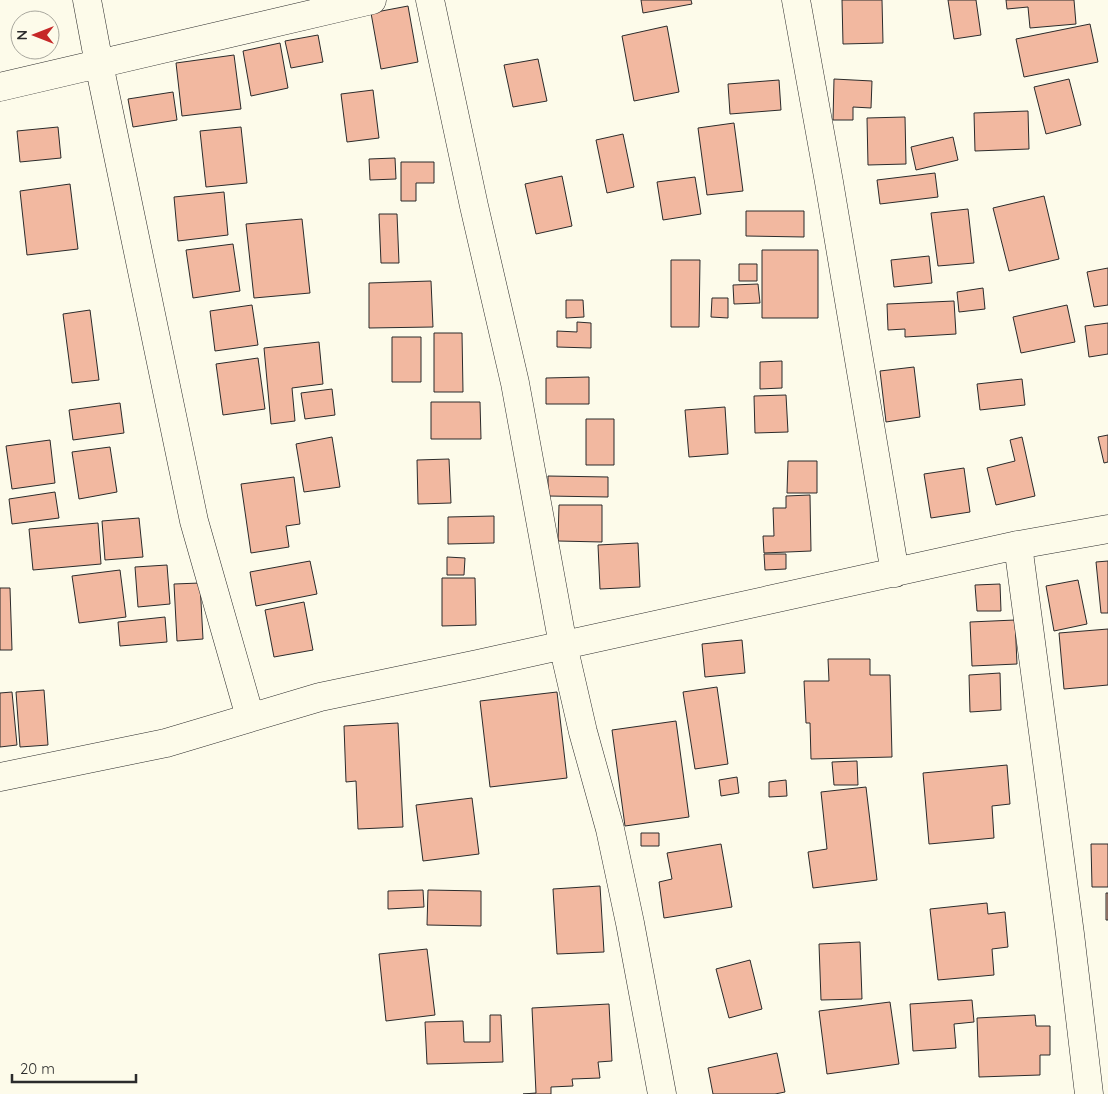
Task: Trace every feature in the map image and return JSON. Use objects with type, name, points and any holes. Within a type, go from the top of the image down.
[{"type":"street","points":[[87,0],[194,520],[250,717]]},
{"type":"street","points":[[0,87],[372,0]]},
{"type":"street","points":[[430,0],[474,206],[515,383],[564,645],[583,732],[610,828],[662,1094]]},
{"type":"street","points":[[796,0],[895,573]]},
{"type":"street","points":[[0,777],[166,743],[320,696],[478,664],[1018,545],[1108,529]]},
{"type":"street","points":[[1018,545],[1070,934],[1089,1094]]},
{"type":"building","points":[[641,0],[691,0],[692,4],[643,13]]},
{"type":"building","points":[[842,0],[882,0],[883,43],[843,44]]},
{"type":"building","points":[[948,0],[976,0],[981,35],[954,39]]},
{"type":"building","points":[[1006,0],[1074,0],[1076,24],[1030,28],[1028,7],[1007,9]]},
{"type":"building","points":[[408,6],[418,62],[381,69],[371,13]]},
{"type":"building","points":[[1090,24],[1098,62],[1024,77],[1016,39]]},
{"type":"building","points":[[667,26],[679,92],[634,101],[622,36]]},
{"type":"building","points":[[318,35],[323,62],[291,68],[285,41]]},
{"type":"building","points":[[280,43],[288,88],[251,96],[243,51]]},
{"type":"building","points":[[234,55],[241,109],[182,116],[176,63]]},
{"type":"building","points":[[538,59],[547,101],[513,107],[504,65]]},
{"type":"building","points":[[834,79],[872,81],[871,108],[853,107],[853,120],[833,120]]},
{"type":"building","points":[[1069,79],[1081,125],[1046,134],[1034,87]]},
{"type":"building","points":[[779,80],[781,110],[730,114],[728,84]]},
{"type":"building","points":[[373,90],[379,138],[347,142],[341,94]]},
{"type":"building","points":[[173,92],[177,120],[133,127],[128,99]]},
{"type":"building","points":[[1028,111],[1029,149],[975,151],[974,113]]},
{"type":"building","points":[[905,117],[906,164],[868,165],[867,118]]},
{"type":"building","points":[[734,123],[743,191],[707,195],[698,128]]},
{"type":"building","points":[[58,127],[61,158],[20,162],[17,131]]},
{"type":"building","points":[[241,127],[247,183],[206,187],[200,131]]},
{"type":"building","points":[[623,134],[634,187],[607,193],[596,140]]},
{"type":"building","points":[[953,137],[958,160],[916,170],[911,147]]},
{"type":"building","points":[[395,158],[396,179],[370,180],[369,159]]},
{"type":"building","points":[[401,162],[434,162],[434,183],[416,183],[416,201],[401,201]]},
{"type":"building","points":[[935,173],[938,197],[880,204],[877,180]]},
{"type":"building","points":[[562,176],[572,226],[536,234],[525,184]]},
{"type":"building","points":[[695,177],[701,214],[663,220],[657,182]]},
{"type":"building","points":[[70,184],[78,249],[27,255],[20,191]]},
{"type":"building","points":[[224,192],[228,235],[178,241],[174,197]]},
{"type":"building","points":[[1044,196],[1059,259],[1009,271],[993,208]]},
{"type":"building","points":[[968,209],[974,263],[938,266],[931,213]]},
{"type":"building","points":[[746,211],[804,211],[804,237],[746,236]]},
{"type":"building","points":[[379,214],[397,214],[399,263],[381,263]]},
{"type":"building","points":[[302,219],[310,293],[254,298],[246,224]]},
{"type":"building","points":[[233,244],[240,291],[193,298],[186,250]]},
{"type":"building","points":[[762,250],[818,250],[818,318],[762,318]]},
{"type":"building","points":[[929,256],[932,283],[894,287],[891,260]]},
{"type":"building","points":[[671,260],[700,260],[699,327],[671,327]]},
{"type":"building","points":[[739,264],[757,264],[757,281],[739,281]]},
{"type":"building","points":[[1108,268],[1108,305],[1094,307],[1087,272]]},
{"type":"building","points":[[431,281],[433,327],[369,328],[369,283]]},
{"type":"building","points":[[758,284],[760,303],[734,304],[733,285]]},
{"type":"building","points":[[983,288],[985,309],[959,312],[957,292]]},
{"type":"building","points":[[712,298],[728,298],[728,318],[711,317]]},
{"type":"building","points":[[566,300],[583,300],[584,317],[566,318]]},
{"type":"building","points":[[954,301],[956,334],[905,337],[905,329],[888,330],[887,304]]},
{"type":"building","points":[[252,305],[258,345],[215,351],[210,311]]},
{"type":"building","points":[[1067,305],[1075,342],[1021,353],[1013,317]]},
{"type":"building","points":[[90,310],[99,380],[72,383],[63,314]]},
{"type":"building","points":[[577,322],[591,323],[591,348],[557,347],[557,331],[577,332]]},
{"type":"building","points":[[1108,323],[1108,354],[1089,357],[1085,326]]},
{"type":"building","points":[[434,333],[462,333],[463,392],[434,392]]},
{"type":"building","points":[[392,337],[421,337],[421,382],[392,382]]},
{"type":"building","points":[[319,342],[323,384],[292,388],[295,421],[271,424],[264,348]]},
{"type":"building","points":[[258,358],[265,409],[223,415],[216,364]]},
{"type":"building","points":[[782,361],[782,388],[760,389],[760,362]]},
{"type":"building","points":[[914,367],[920,417],[886,422],[880,371]]},
{"type":"building","points":[[589,377],[589,404],[546,404],[546,378]]},
{"type":"building","points":[[1022,379],[1025,405],[980,410],[977,384]]},
{"type":"building","points":[[332,389],[335,415],[305,419],[301,393]]},
{"type":"building","points":[[786,395],[788,432],[755,433],[754,396]]},
{"type":"building","points":[[431,402],[480,402],[481,439],[431,439]]},
{"type":"building","points":[[120,403],[124,433],[73,440],[69,410]]},
{"type":"building","points":[[725,407],[728,454],[689,457],[685,410]]},
{"type":"building","points":[[586,419],[614,419],[614,465],[586,465]]},
{"type":"building","points":[[1108,435],[1108,462],[1104,463],[1098,437]]},
{"type":"building","points":[[332,437],[340,487],[304,492],[296,444]]},
{"type":"building","points":[[1022,437],[1035,496],[996,505],[987,468],[1015,461],[1010,440]]},
{"type":"building","points":[[50,440],[55,483],[12,489],[6,446]]},
{"type":"building","points":[[110,447],[117,492],[79,499],[72,452]]},
{"type":"building","points":[[449,459],[451,503],[418,504],[417,460]]},
{"type":"building","points":[[788,461],[817,461],[817,493],[787,493]]},
{"type":"building","points":[[964,468],[970,512],[931,518],[924,474]]},
{"type":"building","points":[[548,476],[608,477],[608,497],[548,496]]},
{"type":"building","points":[[294,477],[300,524],[286,526],[289,547],[251,553],[241,484]]},
{"type":"building","points":[[55,492],[59,518],[12,524],[9,499]]},
{"type":"building","points":[[810,495],[811,551],[764,553],[763,536],[774,536],[773,508],[786,508],[786,496]]},
{"type":"building","points":[[559,505],[602,505],[602,542],[558,541]]},
{"type":"building","points":[[494,516],[494,543],[448,544],[448,517]]},
{"type":"building","points":[[139,518],[143,557],[105,560],[102,521]]},
{"type":"building","points":[[98,523],[101,564],[33,570],[29,529]]},
{"type":"building","points":[[638,543],[640,587],[600,589],[598,545]]},
{"type":"building","points":[[764,554],[786,554],[786,569],[765,570]]},
{"type":"building","points":[[447,557],[465,558],[464,575],[447,575]]},
{"type":"building","points":[[310,561],[317,594],[256,606],[250,572]]},
{"type":"building","points":[[1108,561],[1108,613],[1101,613],[1096,562]]},
{"type":"building","points":[[167,565],[170,604],[138,607],[135,567]]},
{"type":"building","points":[[120,570],[126,617],[79,623],[72,576]]},
{"type":"building","points":[[442,578],[475,578],[476,625],[442,626]]},
{"type":"building","points":[[1078,580],[1087,624],[1054,631],[1046,586]]},
{"type":"building","points":[[200,583],[203,639],[177,641],[174,584]]},
{"type":"building","points":[[1000,584],[1001,611],[977,611],[975,585]]},
{"type":"building","points":[[0,588],[10,588],[12,650],[0,650]]},
{"type":"building","points":[[304,602],[313,650],[274,657],[265,610]]},
{"type":"building","points":[[165,617],[167,642],[120,646],[118,622]]},
{"type":"building","points":[[1015,620],[1017,664],[972,666],[970,622]]},
{"type":"building","points":[[1108,629],[1108,685],[1064,689],[1059,633]]},
{"type":"building","points":[[742,640],[745,673],[705,677],[702,644]]},
{"type":"building","points":[[828,659],[870,659],[870,675],[890,675],[892,757],[811,759],[810,723],[806,723],[804,681],[829,681]]},
{"type":"building","points":[[1000,673],[1001,710],[970,712],[969,675]]},
{"type":"building","points":[[717,687],[728,764],[695,769],[683,692]]},
{"type":"building","points":[[44,690],[48,745],[20,747],[16,692]]},
{"type":"building","points":[[12,692],[17,745],[0,747],[0,693]]},
{"type":"building","points":[[557,692],[567,778],[490,787],[480,701]]},
{"type":"building","points":[[676,721],[689,817],[625,826],[612,730]]},
{"type":"building","points":[[398,723],[403,827],[358,829],[356,781],[346,782],[344,726]]},
{"type":"building","points":[[857,761],[858,785],[834,785],[832,762]]},
{"type":"building","points":[[1007,765],[1010,804],[992,806],[994,838],[929,844],[923,773]]},
{"type":"building","points":[[737,777],[739,793],[721,796],[719,780]]},
{"type":"building","points":[[786,780],[787,796],[769,797],[769,782]]},
{"type":"building","points":[[866,787],[877,880],[813,888],[808,852],[827,849],[821,792]]},
{"type":"building","points":[[472,798],[479,854],[423,861],[416,805]]},
{"type":"building","points":[[641,833],[659,833],[659,846],[641,846]]},
{"type":"building","points":[[721,844],[732,907],[664,918],[659,882],[672,879],[667,853]]},
{"type":"building","points":[[1091,844],[1108,844],[1108,887],[1092,887]]},
{"type":"building","points":[[600,886],[604,952],[557,954],[553,889]]},
{"type":"building","points":[[423,890],[424,907],[388,909],[388,891]]},
{"type":"building","points":[[428,890],[481,891],[481,926],[427,925]]},
{"type":"building","points":[[1106,893],[1108,893],[1108,920],[1106,920]]},
{"type":"building","points":[[987,903],[988,914],[1005,912],[1008,947],[992,949],[994,975],[938,980],[930,909]]},
{"type":"building","points":[[860,942],[862,999],[821,1000],[819,944]]},
{"type":"building","points":[[427,949],[435,1015],[386,1021],[379,954]]},
{"type":"building","points":[[750,960],[762,1009],[729,1018],[716,969]]},
{"type":"building","points":[[972,1000],[974,1022],[954,1024],[956,1048],[913,1051],[910,1004]]},
{"type":"building","points":[[890,1002],[899,1064],[827,1074],[819,1011]]},
{"type":"building","points":[[609,1004],[612,1061],[598,1062],[600,1078],[572,1079],[573,1086],[551,1087],[551,1094],[523,1094],[536,1093],[532,1008]]},
{"type":"building","points":[[490,1015],[501,1015],[503,1062],[427,1064],[425,1022],[463,1021],[464,1042],[490,1042]]},
{"type":"building","points":[[1035,1015],[1036,1026],[1050,1026],[1050,1055],[1040,1055],[1040,1075],[979,1077],[977,1018]]},
{"type":"building","points":[[777,1053],[785,1092],[775,1094],[713,1094],[708,1068]]}]
